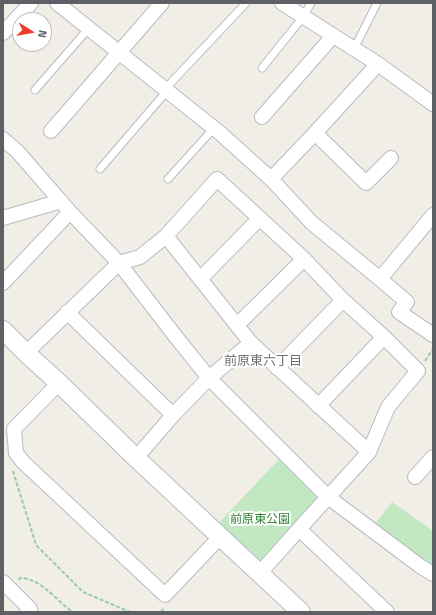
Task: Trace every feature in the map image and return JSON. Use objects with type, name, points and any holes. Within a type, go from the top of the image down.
[{"type":"street","points":[[3,33],[31,3]]},
{"type":"street","points":[[57,3],[214,128],[271,180],[312,223],[407,302],[398,312],[433,335]]},
{"type":"street","points":[[51,131],[162,3]]},
{"type":"street","points":[[283,3],[378,64],[433,104]]},
{"type":"street","points":[[262,117],[333,36]]},
{"type":"street","points":[[271,180],[378,64]]},
{"type":"street","points":[[315,133],[366,184],[391,158]]},
{"type":"street","points":[[3,139],[17,152],[70,212],[119,263],[209,378],[328,497],[420,566],[433,574]]},
{"type":"street","points":[[26,353],[119,263],[140,257],[166,236],[217,179],[304,259],[342,300],[384,337],[418,371],[388,406],[369,452],[260,573]]},
{"type":"street","points":[[3,218],[61,201]]},
{"type":"street","points":[[3,283],[70,212]]},
{"type":"street","points":[[380,279],[433,215]]},
{"type":"street","points":[[200,279],[260,218]]},
{"type":"street","points":[[166,236],[251,343],[369,452]]},
{"type":"street","points":[[237,325],[304,259]]},
{"type":"street","points":[[278,368],[342,300]]},
{"type":"street","points":[[67,312],[173,415]]},
{"type":"street","points":[[3,330],[136,458],[301,612]]},
{"type":"street","points":[[318,406],[384,337]]},
{"type":"street","points":[[136,458],[173,415],[209,378],[251,343]]},
{"type":"street","points":[[59,383],[14,429],[16,454],[23,462],[165,595],[221,536]]},
{"type":"street","points":[[415,477],[433,457]]},
{"type":"street","points":[[299,529],[387,612]]},
{"type":"street","points":[[3,582],[30,609],[27,612]]},
{"type":"lane","points":[[100,169],[166,90],[246,3]]},
{"type":"lane","points":[[262,68],[303,17],[310,3]]},
{"type":"lane","points":[[354,48],[378,3]]},
{"type":"lane","points":[[35,90],[89,28]]},
{"type":"lane","points":[[168,179],[214,128]]},
{"type":"path","points":[[16,454],[12,468],[36,545],[83,592],[130,612]]},
{"type":"path","points":[[27,578],[41,586],[73,612]]},
{"type":"green space","name":"前原東公園","points":[[279,459],[318,498],[260,562],[217,525]]},
{"type":"green space","points":[[392,502],[433,531],[433,565],[424,560],[376,523]]},
{"type":"district","name":"前原東六丁目","points":[[263,362]]}]
